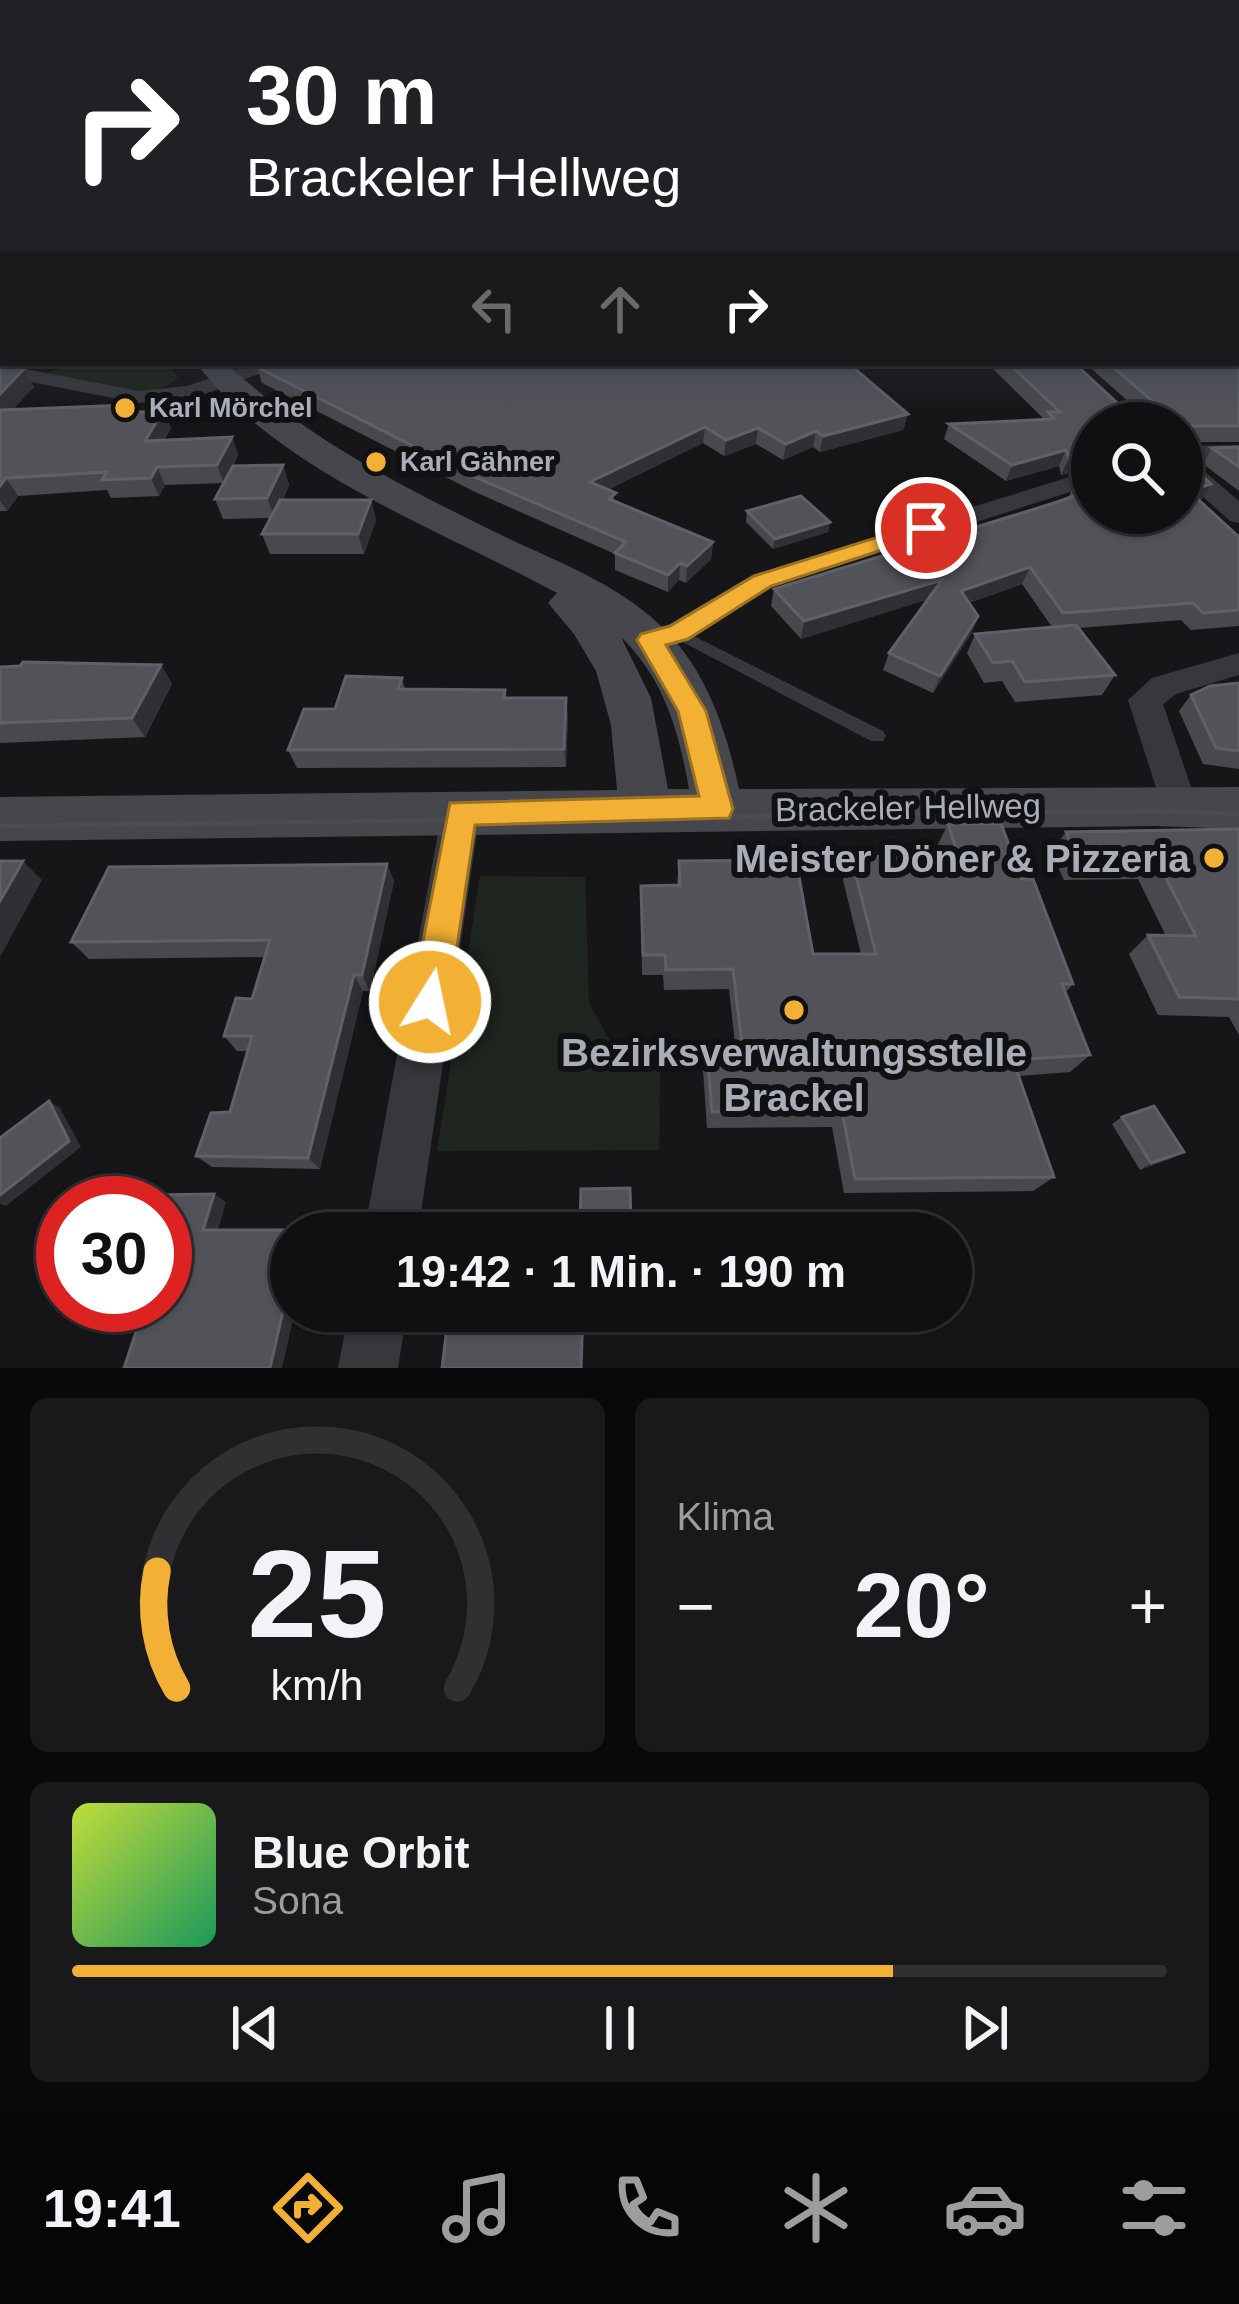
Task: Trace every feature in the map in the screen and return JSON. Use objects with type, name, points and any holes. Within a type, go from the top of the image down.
[{"type":"main road","points":[[218,371],[294,435],[383,489],[664,637],[692,711],[718,809]]},
{"type":"main road","points":[[511,554],[586,617],[610,651],[627,686],[636,723],[644,810]]},
{"type":"main road","name":"Brackeler Hellweg","points":[[0,819],[718,809],[1239,808]]},
{"type":"street","points":[[0,370],[139,397],[189,392],[218,371],[256,366]]},
{"type":"street","points":[[1203,453],[1239,452]]},
{"type":"street","points":[[1203,483],[1239,515]]},
{"type":"street","points":[[664,637],[763,581],[1071,484]]},
{"type":"street","points":[[1178,805],[1145,700],[1164,686],[1239,664]]},
{"type":"street","points":[[394,1212],[461,812]]},
{"type":"street","points":[[368,1368],[374,1332]]},
{"type":"lane","points":[[664,637],[877,736]]},
{"type":"shaded area","points":[[75,366],[169,366],[178,377],[151,391],[133,391],[45,373]]},
{"type":"shaded area","points":[[480,876],[585,877],[589,1003],[609,1039],[660,1071],[659,1150],[437,1151]]},
{"type":"building","points":[[0,366],[24,369],[0,394]]},
{"type":"building","points":[[852,366],[908,414],[823,436],[816,431],[786,444],[758,428],[726,440],[705,427],[590,482],[616,493],[609,499],[713,542],[687,566],[680,563],[668,575],[615,553],[626,542],[470,475],[257,367]]},
{"type":"building","points":[[1011,366],[1077,366],[1116,402],[1071,402],[1069,458],[1066,450],[1012,465],[949,424],[1054,419],[1048,412],[1060,412]]},
{"type":"building","points":[[1112,366],[1239,366],[1239,426],[1203,426],[1203,402],[1154,402]]},
{"type":"building","points":[[126,405],[120,413],[163,411],[145,441],[232,437],[217,465],[157,467],[151,478],[102,480],[107,472],[6,478],[0,486],[0,410]]},
{"type":"building","points":[[1239,447],[1239,467],[1212,448]]},
{"type":"building","points":[[283,465],[267,498],[215,499],[233,466]]},
{"type":"building","points":[[801,496],[830,522],[775,539],[747,511]]},
{"type":"building","points":[[1071,497],[1071,534],[1203,534],[1203,504],[1239,537],[1239,610],[1203,613],[1193,603],[1063,613],[1030,567],[961,591],[978,616],[940,676],[889,653],[942,580],[804,621],[774,589]]},
{"type":"building","points":[[280,500],[371,500],[358,534],[262,534]]},
{"type":"building","points":[[1076,625],[1115,675],[1025,682],[1012,661],[993,663],[975,634]]},
{"type":"building","points":[[23,662],[161,665],[132,718],[0,723],[0,667]]},
{"type":"building","points":[[346,676],[402,678],[398,689],[505,690],[504,698],[566,698],[564,749],[288,750],[304,709],[335,709]]},
{"type":"building","points":[[1239,683],[1239,751],[1216,748],[1191,695],[1210,686]]},
{"type":"building","points":[[948,824],[1001,824],[1022,879],[1033,879],[1073,984],[1062,984],[1090,1055],[1013,1060],[1054,1177],[855,1179],[842,1111],[712,1112],[707,1054],[743,1053],[733,969],[666,970],[665,955],[643,955],[641,886],[680,885],[679,861],[796,860],[813,954],[876,954],[851,857],[958,855]]},
{"type":"building","points":[[1239,829],[1239,999],[1179,997],[1148,935],[1196,936],[1156,859],[1079,860],[1066,832]]},
{"type":"building","points":[[0,861],[23,861],[0,901]]},
{"type":"building","points":[[387,864],[362,975],[354,975],[308,1158],[196,1156],[211,1113],[230,1112],[252,1036],[224,1036],[236,998],[252,999],[270,940],[71,942],[109,867]]},
{"type":"building","points":[[49,1101],[69,1141],[0,1195],[0,1138]]},
{"type":"building","points":[[1154,1106],[1184,1152],[1151,1163],[1122,1117]]},
{"type":"building","points":[[630,1188],[631,1212],[580,1212],[581,1189]]},
{"type":"building","points":[[192,1194],[214,1194],[203,1230],[270,1230],[270,1332],[278,1332],[270,1368],[124,1368],[136,1332],[192,1332]]},
{"type":"building","points":[[446,1332],[582,1332],[581,1368],[442,1368]]},
{"type":"tram line","points":[[0,826],[1164,811],[1239,814]]},
{"type":"place","name":"Karl Mörchel","points":[[125,408]]},
{"type":"place","name":"Karl Gähner","points":[[376,462]]},
{"type":"place","name":"Meister Döner & Pizzeria","points":[[1214,858]]},
{"type":"place","name":"Bezirksverwaltungsstelle Brackel","points":[[794,1010]]},
{"type":"route","points":[[430,1002],[461,812],[718,809],[708,756],[692,711],[671,668],[650,640],[679,633],[763,581],[926,528]]}]
